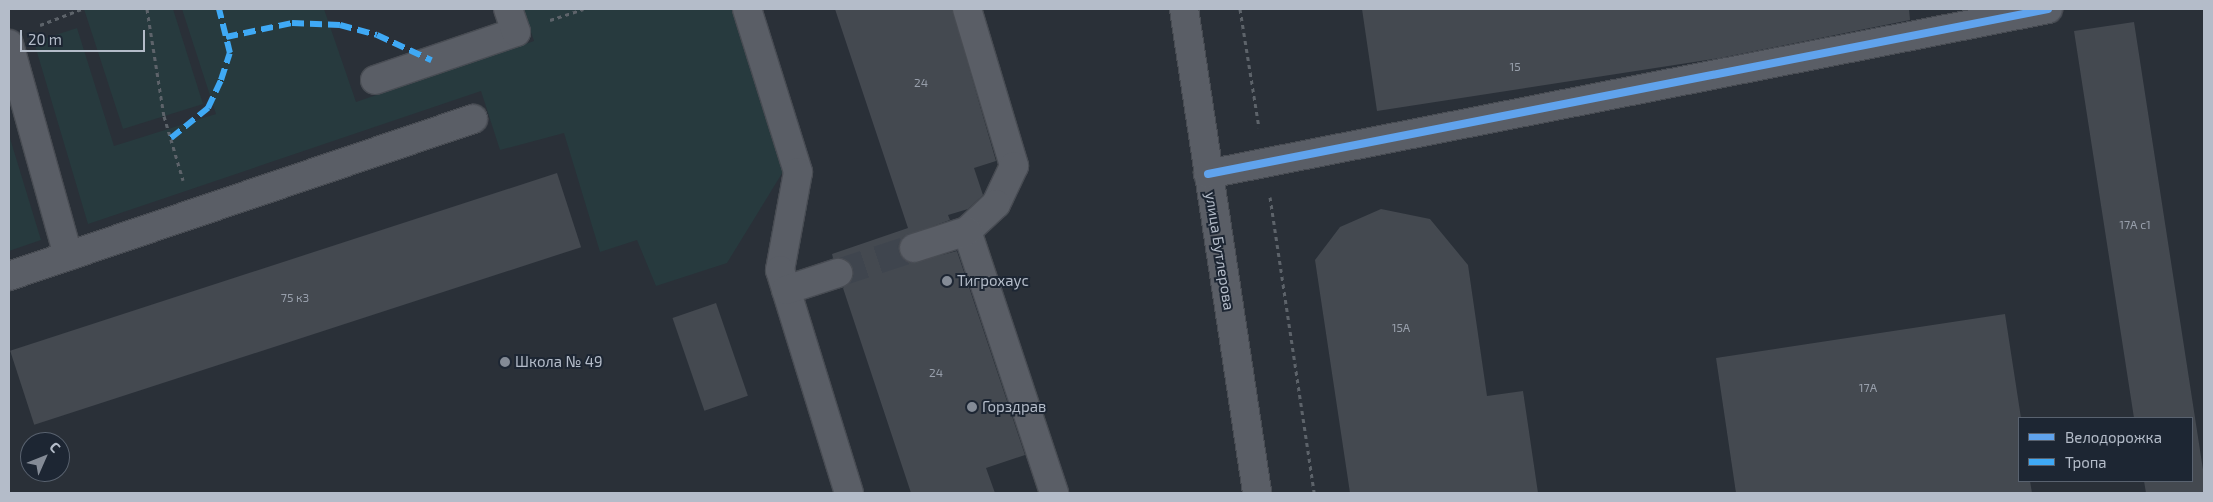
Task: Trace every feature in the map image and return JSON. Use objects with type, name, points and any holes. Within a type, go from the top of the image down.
[{"type":"street","points":[[375,80],[516,32],[508,9]]},
{"type":"street","points":[[747,9],[798,172],[780,270],[850,493]]},
{"type":"street","points":[[914,248],[967,231],[996,204],[1014,166],[966,9]]},
{"type":"street","name":"улица Бутлерова","points":[[1184,9],[1257,493]]},
{"type":"street","points":[[1208,174],[2048,9]]},
{"type":"street","points":[[9,44],[68,256]]},
{"type":"street","points":[[9,276],[473,119]]},
{"type":"street","points":[[967,231],[1054,493]]},
{"type":"street","points":[[786,290],[838,273]]},
{"type":"path","points":[[36,26],[82,9]]},
{"type":"path","points":[[147,9],[164,116],[192,214]]},
{"type":"path","points":[[1240,9],[1314,493]]},
{"type":"green space","points":[[84,9],[173,9],[203,104],[123,129]]},
{"type":"green space","points":[[182,9],[324,9],[356,102],[534,41],[523,9],[733,9],[784,170],[727,263],[656,286],[637,240],[600,252],[564,133],[500,150],[481,91],[88,224],[34,42],[77,28],[114,146],[216,114]]},
{"type":"green space","points":[[9,135],[41,240],[9,251]]},
{"type":"building","points":[[835,9],[952,9],[996,161],[974,168],[983,195],[968,209],[948,215],[950,220],[903,237],[899,252],[911,263],[957,251],[1025,455],[986,468],[995,493],[911,493],[843,288],[853,277],[853,268],[842,258],[833,258],[832,254],[908,228]]},
{"type":"building","points":[[1362,9],[1909,9],[1910,20],[1720,58],[1377,111]]},
{"type":"building","points":[[2134,22],[2204,476],[2204,493],[2146,493],[2144,482],[2193,482],[2193,417],[2134,417],[2074,31]]},
{"type":"building","points":[[557,173],[581,247],[34,425],[10,351]]},
{"type":"building","points":[[1381,209],[1430,219],[1468,265],[1487,396],[1523,391],[1538,493],[1350,493],[1315,260],[1340,227]]},
{"type":"building","points":[[716,303],[748,396],[704,411],[673,318]]},
{"type":"building","points":[[2005,314],[2021,417],[2018,417],[2018,482],[2030,482],[2032,493],[1736,493],[1716,358]]},
{"type":"tunnel","points":[[838,273],[914,248]]},
{"type":"marked path","points":[[171,138],[208,108],[221,80],[230,53],[219,9]]},
{"type":"marked path","points":[[226,37],[292,23],[340,25],[377,35],[431,60]]},
{"type":"cycle path","points":[[1208,174],[2048,9]]},
{"type":"place","name":"Тигрохаус","points":[[947,281]]},
{"type":"place","name":"Школа № 49","points":[[505,362]]},
{"type":"place","name":"Горздрав","points":[[972,407]]}]
